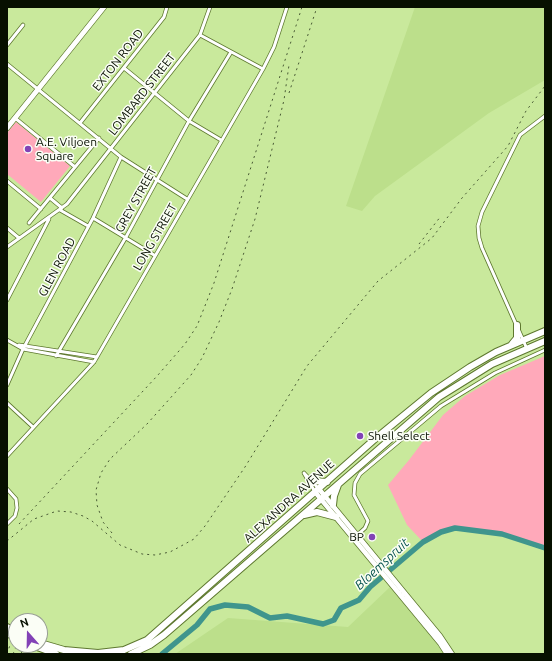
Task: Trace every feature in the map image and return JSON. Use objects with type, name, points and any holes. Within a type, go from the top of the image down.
[{"type":"highway","points":[[509,346],[516,340],[517,325]]},
{"type":"highway","name":"ALEXANDRA AVENUE","points":[[48,646],[70,653],[111,652],[130,648],[147,640],[317,490],[431,393],[470,367],[509,346],[545,331]]},
{"type":"highway","name":"ALEXANDRA AVENUE","points":[[131,654],[150,645],[164,635],[344,477],[439,398],[475,374],[545,341]]},
{"type":"highway","points":[[470,367],[475,374]]},
{"type":"highway","points":[[333,505],[335,491],[344,477]]},
{"type":"highway","points":[[313,481],[327,482]]},
{"type":"highway","points":[[301,516],[317,512],[336,517]]},
{"type":"main road","points":[[7,128],[104,7]]},
{"type":"main road","points":[[317,490],[336,517],[355,537],[381,569],[440,643],[447,654]]},
{"type":"main road","points":[[323,497],[333,505],[355,537]]},
{"type":"main road","points":[[389,579],[440,636],[452,654]]},
{"type":"street","name":"EXTON ROAD","points":[[80,123],[164,16],[167,7]]},
{"type":"street","name":"LOMBARD STREET","points":[[7,247],[61,209],[200,35],[210,7]]},
{"type":"street","name":"LONG STREET","points":[[7,456],[94,362],[154,255],[263,69],[274,47],[287,7]]},
{"type":"street","points":[[7,44],[23,25]]},
{"type":"street","points":[[200,35],[263,69]]},
{"type":"street","name":"GREY STREET","points":[[56,356],[126,237],[189,121],[231,52]]},
{"type":"street","points":[[7,64],[121,157],[187,199]]},
{"type":"street","points":[[124,68],[189,121],[222,140]]},
{"type":"street","points":[[527,349],[482,248],[478,226],[482,212],[520,135],[545,116]]},
{"type":"street","points":[[15,118],[75,167]]},
{"type":"street","points":[[30,223],[99,138]]},
{"type":"street","name":"GLEN ROAD","points":[[7,385],[26,345],[93,218],[121,157]]},
{"type":"street","points":[[7,181],[41,209]]},
{"type":"street","points":[[50,198],[61,209],[88,226]]},
{"type":"street","points":[[7,300],[50,217]]},
{"type":"street","points":[[93,218],[154,255]]},
{"type":"street","points":[[7,228],[19,238]]},
{"type":"street","points":[[7,340],[24,349],[94,362]]},
{"type":"street","points":[[17,345],[26,345],[97,357]]},
{"type":"street","points":[[355,537],[365,528],[368,521],[354,495],[355,483],[360,474],[440,406],[490,375],[545,350]]},
{"type":"street","points":[[7,403],[33,427]]},
{"type":"street","points":[[304,474],[313,481],[317,490],[304,474]]},
{"type":"street","points":[[7,489],[16,499],[17,508],[15,516],[7,524]]},
{"type":"shaded area","points":[[415,7],[545,7],[545,80],[489,113],[375,196],[362,211],[346,206]]},
{"type":"shaded area","name":"A.E. Viljoen Square","points":[[16,122],[70,166],[41,202],[7,174],[7,133]]},
{"type":"shaded area","points":[[545,356],[545,548],[502,534],[469,528],[454,528],[441,532],[423,542],[407,525],[388,485],[443,415],[465,396],[500,375]]},
{"type":"shaded area","points":[[390,587],[445,654],[175,654],[228,618],[348,627]]},
{"type":"waterway","name":"Bloemspruit","points":[[162,654],[197,625],[210,609],[225,605],[248,607],[270,618],[287,616],[323,624],[334,620],[341,608],[359,600],[370,587],[423,542],[441,532],[455,528],[502,534],[545,548]]},
{"type":"railway","points":[[19,524],[158,375],[185,344],[197,326],[214,283],[302,7]]},
{"type":"railway","points":[[289,93],[317,7]]},
{"type":"railway","points":[[112,533],[103,522],[97,505],[96,490],[101,473],[110,459],[147,424],[191,375],[202,358],[219,322],[232,289],[255,219],[284,100],[289,65]]},
{"type":"railway","points":[[7,541],[34,519],[57,511],[71,512],[83,516],[92,521],[120,545],[142,554],[155,555],[170,552],[194,539],[205,526],[245,467],[307,366],[378,281],[432,238],[462,198],[508,146],[526,111],[545,86]]},
{"type":"railway","points":[[419,244],[441,216]]},
{"type":"place","name":"A.E. Viljoen Square","points":[[28,149]]},
{"type":"place","name":"Shell Select","points":[[360,436]]},
{"type":"place","name":"BP","points":[[372,537]]}]
